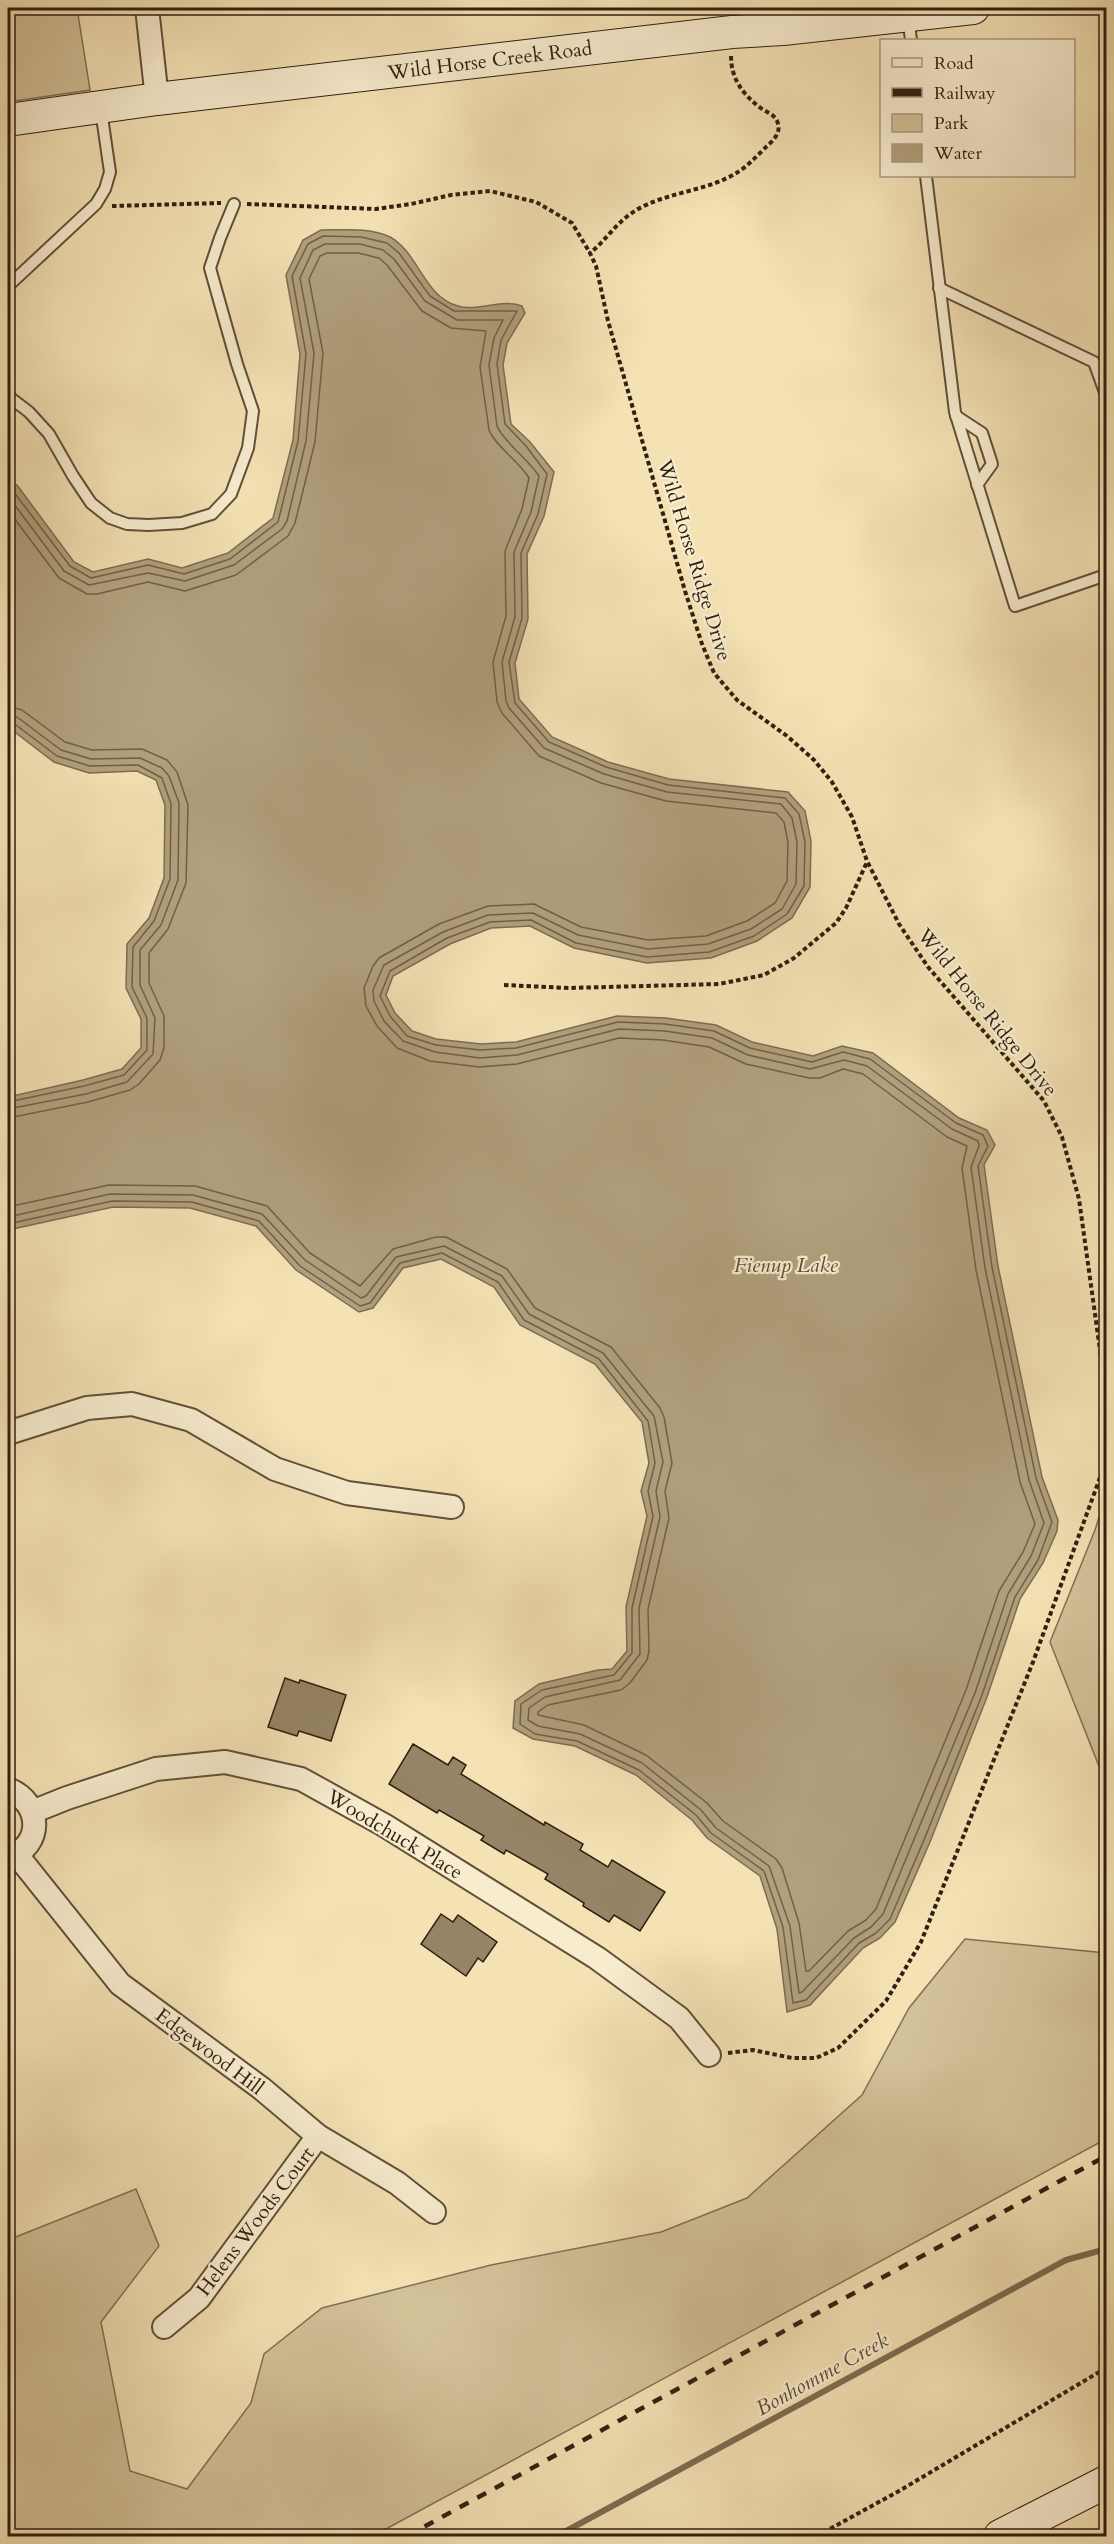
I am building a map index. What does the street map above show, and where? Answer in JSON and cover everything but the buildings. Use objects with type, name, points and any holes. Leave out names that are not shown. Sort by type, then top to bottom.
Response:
[{"type":"main road","name":"Wild Horse Creek Road","points":[[8,120],[156,99],[732,32],[781,18],[909,27],[973,8]]},
{"type":"main road","points":[[1000,2536],[1107,2481]]},
{"type":"street","points":[[147,8],[156,99]]},
{"type":"street","points":[[8,1433],[87,1408],[132,1404],[191,1420],[275,1469],[347,1493],[452,1507]]},
{"type":"street","name":"Woodchuck Place","points":[[32,1812],[156,1769],[225,1762],[301,1779],[384,1825],[597,1958],[679,2018],[709,2055]]},
{"type":"street","points":[[8,1789],[27,1801],[34,1824],[32,1836],[26,1847],[12,1857]]},
{"type":"street","name":"Edgewood Hill","points":[[12,1857],[120,1984],[261,2088],[318,2136],[397,2183],[434,2212]]},
{"type":"street","name":"Helens Woods Court","points":[[164,2327],[199,2298],[318,2136]]},
{"type":"lane","points":[[8,286],[96,204],[105,189],[110,172],[101,108]]},
{"type":"lane","points":[[926,177],[956,416],[1015,606],[1107,575]]},
{"type":"lane","points":[[8,396],[29,412],[49,434],[91,503],[110,518],[127,524],[149,525],[182,523],[212,514],[231,494],[248,448],[253,411],[210,268],[234,204]]},
{"type":"lane","points":[[939,288],[1095,362],[1107,395]]},
{"type":"lane","points":[[956,416],[982,432],[992,464],[977,485]]},
{"type":"path","points":[[590,253],[629,215],[648,204],[728,178],[746,167],[774,139],[778,123],[736,84],[731,68],[732,32]]},
{"type":"path","name":"Wild Horse Ridge Drive","points":[[96,204],[132,206],[234,204],[376,209],[451,195],[490,191],[536,202],[572,224],[596,266],[608,321],[685,591],[714,673],[737,700],[814,760],[832,782],[852,817],[867,861],[899,924],[928,967],[1044,1101],[1062,1137],[1079,1199],[1107,1393]]},
{"type":"path","points":[[504,985],[569,988],[719,984],[764,975],[794,958],[836,923],[860,880],[867,861]]},
{"type":"path","points":[[709,2055],[753,2050],[792,2058],[816,2058],[838,2048],[886,2001],[921,1942],[1033,1662],[1107,1461]]},
{"type":"path","points":[[817,2536],[899,2491],[1107,2368]]},
{"type":"green space","points":[[8,8],[77,8],[90,90],[8,102]]},
{"type":"green space","points":[[1106,1495],[1106,1784],[1050,1642],[1095,1530]]},
{"type":"green space","points":[[965,1939],[1106,1953],[1106,2139],[373,2536],[8,2536],[8,2240],[136,2189],[159,2246],[101,2322],[130,2471],[187,2489],[251,2403],[264,2354],[322,2308],[491,2265],[661,2232],[747,2198],[862,2095],[909,2008]]},
{"type":"water","name":"Fienup Lake","points":[[321,230],[356,230],[390,237],[408,253],[437,294],[447,301],[466,307],[515,304],[522,306],[525,313],[507,343],[503,365],[511,424],[530,442],[554,472],[544,516],[527,554],[528,619],[515,663],[519,699],[552,737],[608,762],[669,779],[788,792],[805,811],[811,841],[810,887],[792,918],[757,941],[711,958],[647,963],[574,948],[530,926],[491,928],[450,944],[393,976],[386,995],[395,1013],[412,1031],[436,1039],[481,1044],[516,1042],[617,1016],[666,1018],[716,1025],[752,1042],[813,1056],[842,1046],[873,1053],[959,1118],[987,1130],[995,1145],[984,1165],[998,1266],[1042,1477],[1058,1520],[1057,1531],[1043,1563],[1020,1599],[987,1697],[930,1842],[895,1922],[880,1938],[863,1948],[810,2005],[787,2012],[777,1929],[760,1876],[707,1838],[692,1820],[636,1775],[575,1746],[533,1739],[513,1728],[515,1701],[539,1684],[598,1670],[612,1669],[627,1651],[626,1607],[647,1516],[641,1491],[649,1463],[642,1422],[595,1364],[520,1325],[494,1287],[441,1259],[403,1268],[373,1308],[359,1312],[296,1270],[256,1226],[190,1208],[113,1207],[8,1230],[8,1097],[122,1069],[141,1048],[141,1019],[126,988],[127,944],[149,918],[164,878],[165,805],[156,780],[137,771],[89,773],[54,762],[8,727],[8,481],[17,485],[74,562],[93,572],[148,559],[182,568],[228,553],[273,518],[293,440],[300,354],[286,275],[303,240]]},
{"type":"waterway","name":"Bonhomme Creek","points":[[557,2536],[1066,2260],[1106,2249]]},
{"type":"railway","points":[[407,2536],[1106,2156]]}]
